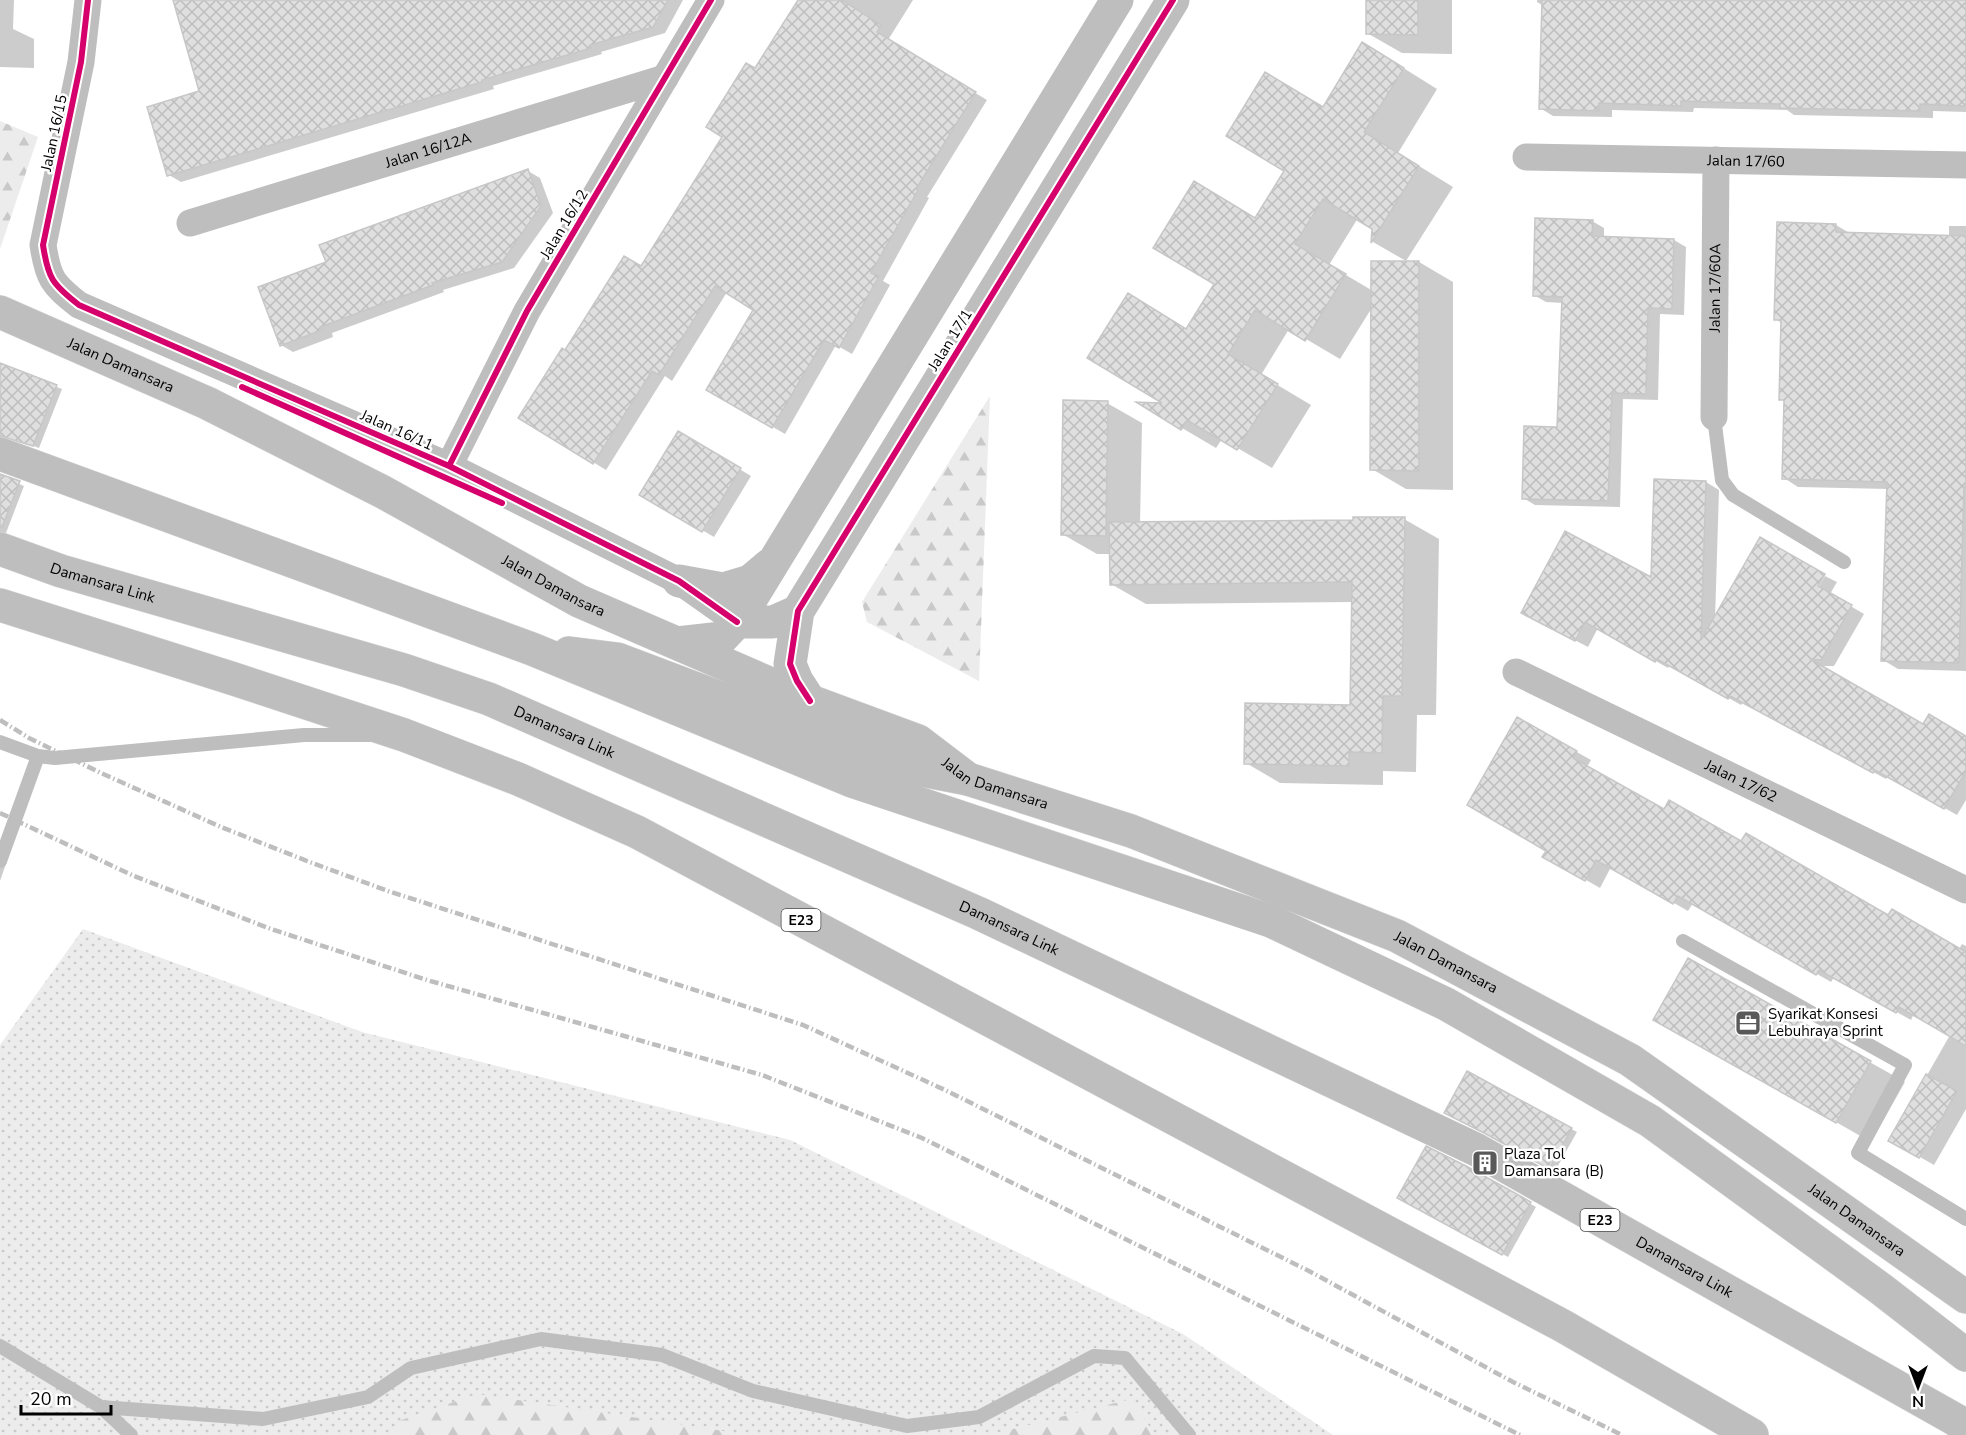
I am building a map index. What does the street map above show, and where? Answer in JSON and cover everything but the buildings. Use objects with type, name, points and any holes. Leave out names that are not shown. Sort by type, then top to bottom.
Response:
[{"type":"main road","points":[[677,643],[722,638],[737,622],[1117,0]]},
{"type":"main road","name":"Jalan 17/1","points":[[810,701],[797,681],[790,664],[798,611],[1173,0]]},
{"type":"main road","name":"Jalan Damansara","points":[[0,312],[207,403],[383,492],[579,601],[810,701],[918,741],[968,779],[1131,831],[1397,936],[1630,1060],[1966,1297]]},
{"type":"main road","points":[[0,454],[532,649],[852,781],[1271,921],[1446,1004],[1650,1121],[1881,1289],[1966,1355]]},
{"type":"main road","name":"Damansara Link","points":[[0,549],[61,571],[404,670],[489,699],[978,914],[1477,1150],[1946,1414],[1966,1428]]},
{"type":"main road","points":[[679,581],[723,589],[750,581],[775,560]]},
{"type":"main road","name":"E23","points":[[0,605],[404,735],[518,779],[637,832],[1552,1321],[1752,1435]]},
{"type":"main road","points":[[737,622],[773,622],[798,611]]},
{"type":"main road","points":[[532,649],[617,659],[902,766],[968,779]]},
{"type":"street","name":"Jalan 16/15","points":[[47,270],[43,245],[81,62],[88,0]]},
{"type":"street","name":"Jalan 16/12","points":[[449,466],[527,311],[711,0]]},
{"type":"street","name":"Jalan 16/12A","points":[[190,223],[665,78]]},
{"type":"street","name":"Jalan 17/60","points":[[1526,157],[1966,165]]},
{"type":"street","name":"Jalan 17/60A","points":[[1714,417],[1716,160]]},
{"type":"street","name":"Jalan 16/11","points":[[47,270],[60,290],[79,305],[449,466],[679,581],[737,622]]},
{"type":"street","name":"Jalan 17/62","points":[[1516,672],[1966,890]]},
{"type":"lane","points":[[1714,417],[1722,480],[1733,495],[1844,562]]},
{"type":"lane","points":[[0,742],[38,756],[55,758],[304,735],[404,735]]},
{"type":"lane","points":[[0,861],[38,756]]},
{"type":"lane","points":[[1683,941],[1905,1065],[1858,1153],[1966,1219]]},
{"type":"lane","points":[[101,1407],[263,1419],[368,1397],[411,1368],[541,1339],[662,1355],[753,1391],[908,1426],[979,1417],[1094,1356],[1125,1358],[1189,1435]]},
{"type":"lane","points":[[0,1346],[101,1407],[131,1435]]},
{"type":"green space","points":[[0,121],[38,137],[0,249]]},
{"type":"green space","points":[[990,396],[979,681],[867,622],[862,602]]},
{"type":"green space","points":[[83,929],[362,1032],[790,1140],[1183,1334],[1333,1435],[0,1435],[0,1045]]},
{"type":"green space","points":[[477,1394],[744,1435],[398,1435],[396,1422]]},
{"type":"green space","points":[[1131,1399],[1155,1435],[989,1435]]},
{"type":"railway","points":[[0,720],[29,738],[101,773],[221,827],[307,861],[388,891],[803,1025],[945,1090],[1309,1271],[1513,1382],[1622,1435]]},
{"type":"railway","points":[[0,813],[134,876],[271,929],[427,980],[762,1075],[922,1138],[1520,1435]]},
{"type":"cycle path","points":[[88,0],[81,62],[43,245],[49,273],[63,291],[79,305],[449,466],[679,581],[737,622]]},
{"type":"cycle path","points":[[449,466],[527,311],[711,0]]},
{"type":"cycle path","points":[[810,701],[797,681],[790,664],[798,611],[1173,0]]},
{"type":"cycle path","points":[[242,387],[502,503]]},
{"type":"place","name":"Syarikat Konsesi Lebuhraya Sprint","points":[[1748,1023]]},
{"type":"place","name":"Plaza Tol Damansara (B)","points":[[1485,1163]]}]
